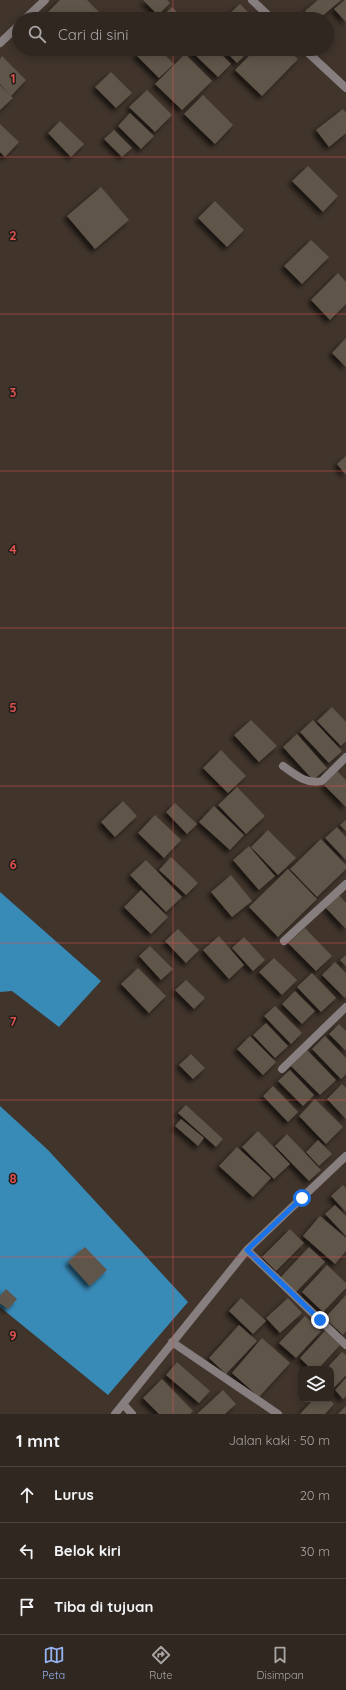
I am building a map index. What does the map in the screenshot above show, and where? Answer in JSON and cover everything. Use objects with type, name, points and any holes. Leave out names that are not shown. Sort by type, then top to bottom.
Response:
[{"type":"street","points":[[32,12],[44,0]]},
{"type":"street","points":[[252,0],[265,12]]},
{"type":"street","points":[[0,43],[12,32]]},
{"type":"street","points":[[312,56],[346,88]]},
{"type":"street","points":[[283,766],[302,779],[318,782],[322,781],[346,757]]},
{"type":"street","points":[[284,941],[346,884]]},
{"type":"street","points":[[282,1069],[346,1007]]},
{"type":"street","points":[[115,1414],[247,1250],[346,1156]]},
{"type":"street","points":[[247,1250],[346,1345]]},
{"type":"street","points":[[172,1342],[278,1414]]},
{"type":"street","points":[[123,1404],[132,1414]]},
{"type":"water","points":[[0,892],[101,981],[59,1027],[12,991],[0,992]]},
{"type":"water","points":[[0,1106],[48,1150],[188,1302],[108,1395],[0,1307]]},
{"type":"building","points":[[60,0],[87,0],[99,12],[48,12]]},
{"type":"building","points":[[143,0],[167,0],[170,3],[161,12],[155,12]]},
{"type":"building","points":[[318,0],[341,0],[327,12],[305,11]]},
{"type":"building","points":[[346,0],[346,22],[334,9]]},
{"type":"building","points":[[240,4],[248,12],[231,12]]},
{"type":"building","points":[[172,7],[177,12],[167,12]]},
{"type":"building","points":[[2,56],[26,80],[11,96],[0,84],[0,59]]},
{"type":"building","points":[[137,56],[166,56],[174,64],[159,78]]},
{"type":"building","points":[[183,56],[187,56],[212,81],[182,110],[155,84]]},
{"type":"building","points":[[196,56],[223,56],[231,64],[218,77]]},
{"type":"building","points":[[230,56],[244,56],[237,63]]},
{"type":"building","points":[[249,56],[295,56],[298,59],[262,96],[235,70]]},
{"type":"building","points":[[111,72],[132,93],[116,108],[95,87]]},
{"type":"building","points":[[0,85],[13,98],[0,110]]},
{"type":"building","points":[[147,90],[172,115],[155,132],[129,107]]},
{"type":"building","points":[[203,95],[233,125],[215,144],[184,114]]},
{"type":"building","points":[[343,109],[346,113],[346,133],[329,147],[316,130]]},
{"type":"building","points":[[130,113],[154,136],[141,149],[118,126]]},
{"type":"building","points":[[60,121],[84,144],[71,157],[48,133]]},
{"type":"building","points":[[0,124],[19,142],[5,157],[0,152]]},
{"type":"building","points":[[114,130],[132,148],[122,157],[104,139]]},
{"type":"building","points":[[308,166],[338,196],[323,212],[292,181]]},
{"type":"building","points":[[101,187],[129,220],[95,249],[67,216]]},
{"type":"building","points":[[215,201],[244,230],[227,247],[198,218]]},
{"type":"building","points":[[311,240],[329,257],[302,284],[284,266]]},
{"type":"building","points":[[338,273],[346,282],[346,304],[330,320],[311,300]]},
{"type":"building","points":[[346,338],[346,367],[332,353]]},
{"type":"building","points":[[346,456],[346,475],[337,464]]},
{"type":"building","points":[[332,707],[346,722],[346,741],[341,746],[317,721]]},
{"type":"building","points":[[251,720],[277,746],[259,762],[234,735]]},
{"type":"building","points":[[313,720],[342,751],[329,763],[300,732]]},
{"type":"building","points":[[297,734],[327,768],[313,780],[283,747]]},
{"type":"building","points":[[221,750],[246,776],[228,793],[203,768]]},
{"type":"building","points":[[337,771],[346,780],[346,807],[324,785]]},
{"type":"building","points":[[237,787],[265,816],[246,834],[218,805]]},
{"type":"building","points":[[123,801],[137,816],[115,837],[101,822]]},
{"type":"building","points":[[175,803],[197,824],[187,834],[166,812]]},
{"type":"building","points":[[214,806],[244,835],[230,850],[199,822]]},
{"type":"building","points":[[155,815],[181,840],[164,858],[138,833]]},
{"type":"building","points":[[346,820],[346,831],[340,825]]},
{"type":"building","points":[[337,827],[346,837],[346,860],[325,838]]},
{"type":"building","points":[[268,830],[296,858],[278,875],[251,847]]},
{"type":"building","points":[[321,839],[346,865],[346,869],[317,897],[290,869]]},
{"type":"building","points":[[249,846],[275,876],[259,890],[233,860]]},
{"type":"building","points":[[171,857],[198,883],[186,895],[159,870]]},
{"type":"building","points":[[146,860],[182,897],[166,912],[130,875]]},
{"type":"building","points":[[288,869],[317,899],[278,937],[249,907]]},
{"type":"building","points":[[231,875],[252,901],[232,917],[211,892]]},
{"type":"building","points":[[141,890],[168,917],[151,934],[124,907]]},
{"type":"building","points":[[339,895],[346,903],[346,929],[326,908]]},
{"type":"building","points":[[305,928],[332,956],[316,971],[288,943]]},
{"type":"building","points":[[178,929],[199,950],[186,963],[165,941]]},
{"type":"building","points":[[219,936],[244,965],[229,979],[203,950]]},
{"type":"building","points":[[244,937],[265,960],[253,971],[232,948]]},
{"type":"building","points":[[150,946],[173,969],[161,980],[139,956]]},
{"type":"building","points":[[346,955],[346,966],[340,960]]},
{"type":"building","points":[[274,958],[297,980],[282,995],[259,972]]},
{"type":"building","points":[[335,962],[346,973],[345,998],[322,975]]},
{"type":"building","points":[[138,968],[166,996],[149,1013],[121,984]]},
{"type":"building","points":[[312,973],[336,998],[321,1012],[297,987]]},
{"type":"building","points":[[186,980],[205,998],[194,1009],[175,990]]},
{"type":"building","points":[[295,991],[315,1011],[302,1024],[282,1004]]},
{"type":"building","points":[[275,1006],[302,1033],[291,1044],[264,1016]]},
{"type":"building","points":[[266,1023],[288,1046],[275,1058],[253,1035]]},
{"type":"building","points":[[339,1024],[346,1031],[346,1051],[329,1034]]},
{"type":"building","points":[[250,1036],[276,1062],[263,1075],[237,1049]]},
{"type":"building","points":[[325,1036],[346,1058],[346,1074],[341,1079],[312,1049]]},
{"type":"building","points":[[307,1050],[336,1080],[320,1095],[291,1066]]},
{"type":"building","points":[[191,1054],[205,1068],[193,1079],[179,1065]]},
{"type":"building","points":[[290,1070],[314,1095],[303,1106],[278,1081]]},
{"type":"building","points":[[342,1084],[346,1088],[346,1119],[327,1099]]},
{"type":"building","points":[[273,1086],[298,1112],[288,1122],[263,1096]]},
{"type":"building","points":[[315,1099],[343,1127],[326,1144],[299,1116]]},
{"type":"building","points":[[186,1105],[223,1139],[216,1147],[178,1113]]},
{"type":"building","points":[[181,1119],[204,1138],[198,1146],[175,1126]]},
{"type":"building","points":[[258,1131],[290,1164],[274,1179],[242,1147]]},
{"type":"building","points":[[287,1134],[321,1170],[309,1181],[275,1146]]},
{"type":"building","points":[[318,1140],[332,1154],[319,1166],[306,1152]]},
{"type":"building","points":[[237,1147],[271,1178],[253,1197],[219,1166]]},
{"type":"building","points":[[343,1185],[346,1188],[346,1212],[331,1196]]},
{"type":"building","points":[[335,1205],[346,1216],[346,1236],[325,1214]]},
{"type":"building","points":[[320,1216],[346,1238],[346,1251],[335,1264],[303,1236]]},
{"type":"building","points":[[290,1229],[304,1243],[276,1271],[262,1257]]},
{"type":"building","points":[[85,1247],[107,1270],[90,1286],[68,1262]]},
{"type":"building","points":[[309,1247],[325,1262],[296,1292],[280,1278]]},
{"type":"building","points":[[327,1265],[346,1283],[346,1288],[323,1312],[302,1292]]},
{"type":"building","points":[[6,1289],[17,1299],[8,1309],[0,1303],[0,1296]]},
{"type":"building","points":[[346,1295],[346,1331],[343,1335],[325,1318]]},
{"type":"building","points":[[241,1298],[266,1321],[253,1334],[229,1311]]},
{"type":"building","points":[[288,1298],[302,1313],[280,1333],[266,1318]]},
{"type":"building","points":[[305,1316],[321,1331],[296,1358],[279,1343]]},
{"type":"building","points":[[239,1325],[257,1341],[226,1374],[209,1358]]},
{"type":"building","points":[[325,1331],[340,1345],[321,1366],[308,1366],[300,1358]]},
{"type":"building","points":[[262,1338],[290,1363],[259,1397],[232,1373]]},
{"type":"building","points":[[342,1352],[346,1355],[346,1375],[334,1388],[334,1366],[329,1366]]},
{"type":"building","points":[[177,1362],[210,1391],[199,1403],[166,1375]]},
{"type":"building","points":[[346,1378],[346,1396],[343,1399],[335,1390]]},
{"type":"building","points":[[162,1379],[193,1411],[190,1414],[159,1414],[143,1398]]},
{"type":"building","points":[[223,1390],[236,1404],[225,1414],[197,1414]]},
{"type":"building","points":[[311,1402],[332,1402],[334,1404],[325,1414],[300,1414]]},
{"type":"building","points":[[346,1406],[346,1414],[338,1414]]},
{"type":"route","points":[[302,1198],[247,1250],[320,1320]]}]
